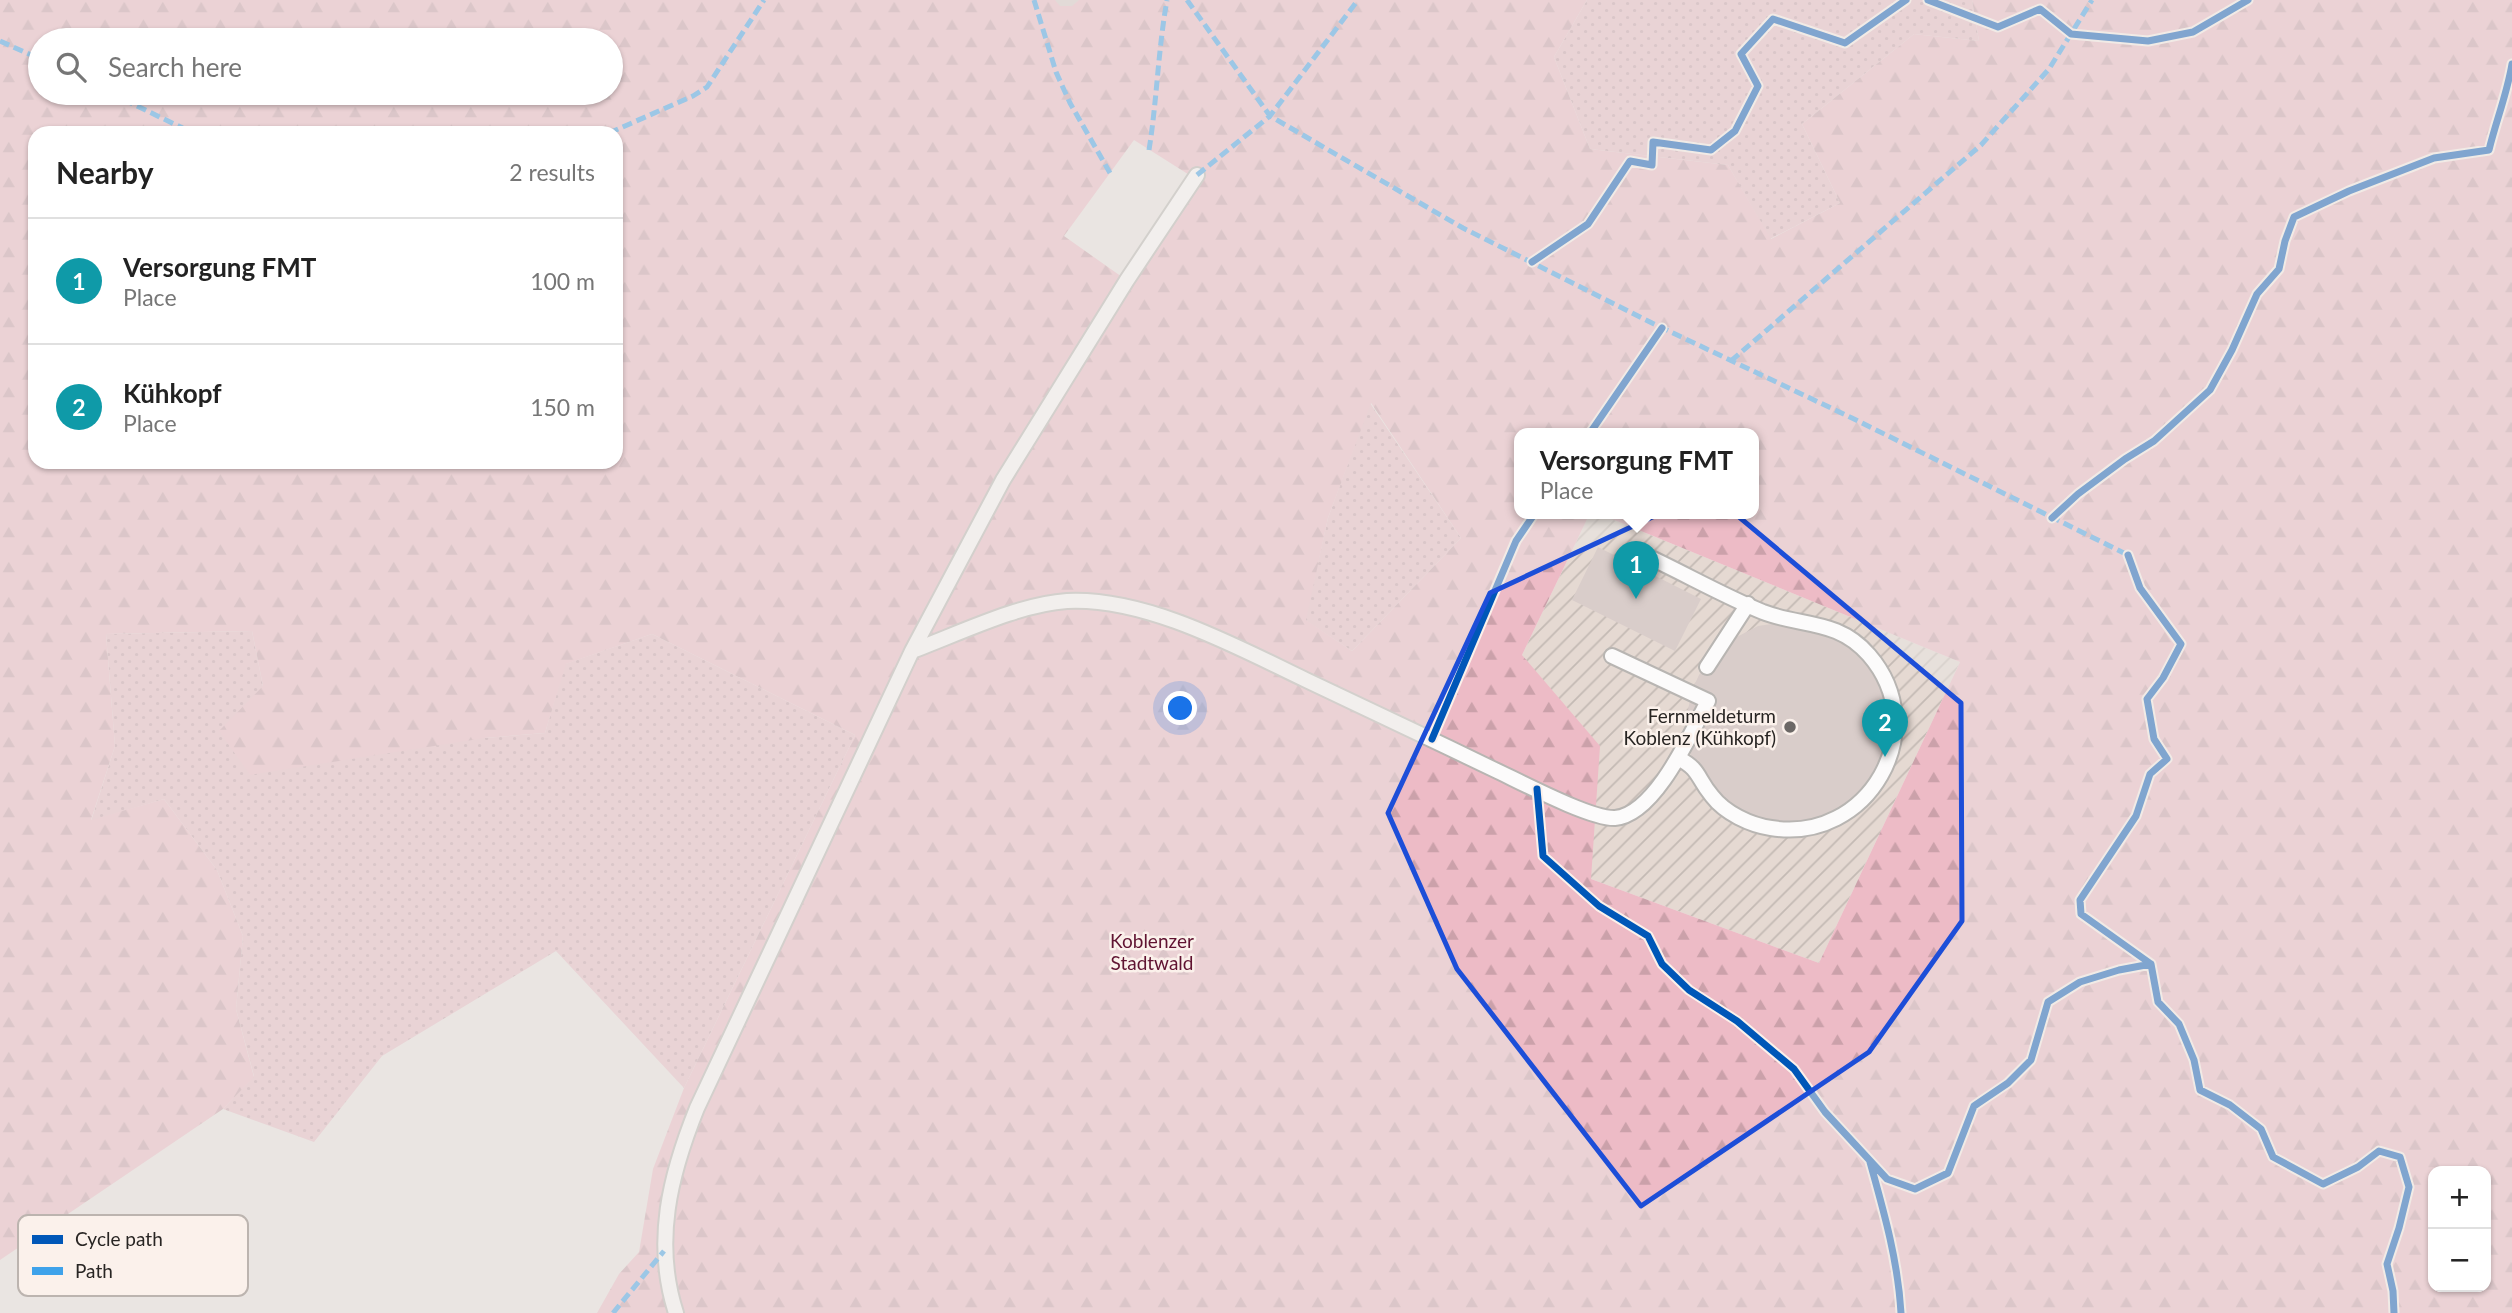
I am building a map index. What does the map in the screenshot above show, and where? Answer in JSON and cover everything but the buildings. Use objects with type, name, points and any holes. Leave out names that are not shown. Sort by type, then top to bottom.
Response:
[{"type":"lane","points":[[676,1313],[665,1265],[665,1223],[680,1150],[708,1082],[912,651],[1003,480],[1127,280],[1197,175]]},
{"type":"lane","points":[[1649,556],[1766,613],[1820,625],[1841,633],[1869,655],[1889,690],[1894,709],[1894,735],[1879,781],[1853,809],[1816,827],[1783,830],[1745,820],[1713,798],[1694,767],[1678,758]]},
{"type":"lane","points":[[912,651],[1026,608],[1065,601],[1095,601],[1136,610],[1200,630],[1537,789],[1601,817],[1616,818],[1641,807],[1670,773],[1707,701],[1612,656]]},
{"type":"lane","points":[[1706,667],[1748,604]]},
{"type":"highlighted area","points":[[1708,491],[1961,703],[1962,921],[1869,1052],[1641,1206],[1457,969],[1388,813],[1490,593]]},
{"type":"shaded area","points":[[1587,0],[1972,0],[1979,41],[1914,34],[1802,124],[1840,203],[1770,239],[1728,165],[1590,149],[1554,57]]},
{"type":"shaded area","points":[[1370,403],[1461,538],[1352,651],[1305,620],[1328,518]]},
{"type":"shaded area","points":[[1587,519],[1612,519],[1960,662],[1819,963],[1591,879],[1522,655]]},
{"type":"shaded area","points":[[252,631],[263,686],[485,738],[545,733],[565,664],[652,634],[855,735],[684,1088],[556,951],[382,1056],[314,1142],[223,1109],[254,1076],[236,1009],[243,936],[217,870],[164,799],[91,821],[115,746],[106,634]]},
{"type":"green space","name":"Koblenzer Stadtwald","points":[[0,0],[1587,0],[1554,57],[1590,149],[1728,165],[1771,239],[1840,203],[1802,124],[1914,34],[1979,41],[1972,0],[2512,0],[2512,1313],[597,1313],[619,1274],[639,1252],[653,1169],[684,1088],[855,735],[652,634],[566,664],[545,733],[485,738],[250,775],[219,731],[263,686],[252,631],[106,634],[115,746],[91,820],[164,799],[217,870],[243,936],[236,1009],[254,1077],[223,1109],[66,1215],[18,1215],[18,1248],[0,1260]],"holes":[[[1134,140],[1202,183],[1132,284],[1064,236]],[[1371,403],[1461,538],[1352,651],[1306,620],[1328,518]],[[1514,428],[1759,428],[1759,519],[1612,519],[1960,662],[1819,963],[1591,879],[1600,746],[1522,655],[1587,519],[1514,519]]]},
{"type":"marked path","points":[[623,127],[693,96],[707,87],[764,0]]},
{"type":"marked path","points":[[1034,0],[1056,72],[1070,103],[1110,173]]},
{"type":"marked path","points":[[1149,150],[1167,0]]},
{"type":"marked path","points":[[1187,0],[1270,116],[1463,228],[2128,555],[2130,561]]},
{"type":"marked path","points":[[1197,175],[1270,116],[1358,0]]},
{"type":"marked path","points":[[1731,361],[1981,145],[2049,69],[2092,0]]},
{"type":"marked path","points":[[0,41],[28,54]]},
{"type":"marked path","points":[[135,105],[178,126]]},
{"type":"marked path","points":[[613,1313],[664,1251]]},
{"type":"cycle path","points":[[1532,262],[1588,224],[1630,161],[1652,165],[1653,142],[1711,150],[1735,131],[1758,86],[1741,54],[1773,19],[1845,43],[1906,0]]},
{"type":"cycle path","points":[[1928,0],[1998,27],[2040,9],[2071,34],[2148,41],[2193,32],[2248,0]]},
{"type":"cycle path","points":[[2052,518],[2078,494],[2154,441],[2210,390],[2232,350],[2257,294],[2279,269],[2294,217],[2349,191],[2434,158],[2489,150],[2512,64]]},
{"type":"cycle path","points":[[1593,428],[1662,328]]},
{"type":"cycle path","points":[[1432,739],[1516,541],[1531,519]]},
{"type":"cycle path","points":[[2128,555],[2140,588],[2181,644],[2163,678],[2147,699],[2154,739],[2167,759],[2150,774],[2136,816],[2080,900],[2081,914],[2151,964],[2158,1002],[2179,1024],[2194,1060],[2200,1090],[2230,1105],[2261,1129],[2273,1157],[2323,1184],[2358,1167],[2379,1151],[2400,1157],[2409,1187],[2387,1264],[2393,1291],[2394,1313]]},
{"type":"cycle path","points":[[1537,789],[1543,856],[1599,906],[1648,936],[1662,964],[1689,990],[1737,1021],[1794,1069],[1825,1112],[1887,1179],[1915,1189],[1948,1173],[1974,1106],[2008,1083],[2031,1060],[2048,1002],[2080,982],[2151,964]]},
{"type":"cycle path","points":[[1870,1162],[1894,1256],[1901,1313]]},
{"type":"place","name":"Versorgung FMT","points":[[1636,599]]},
{"type":"place","name":"Fernmeldeturm Koblenz (Kühkopf)","points":[[1790,727]]},
{"type":"place","name":"Kühkopf","points":[[1885,757]]}]
